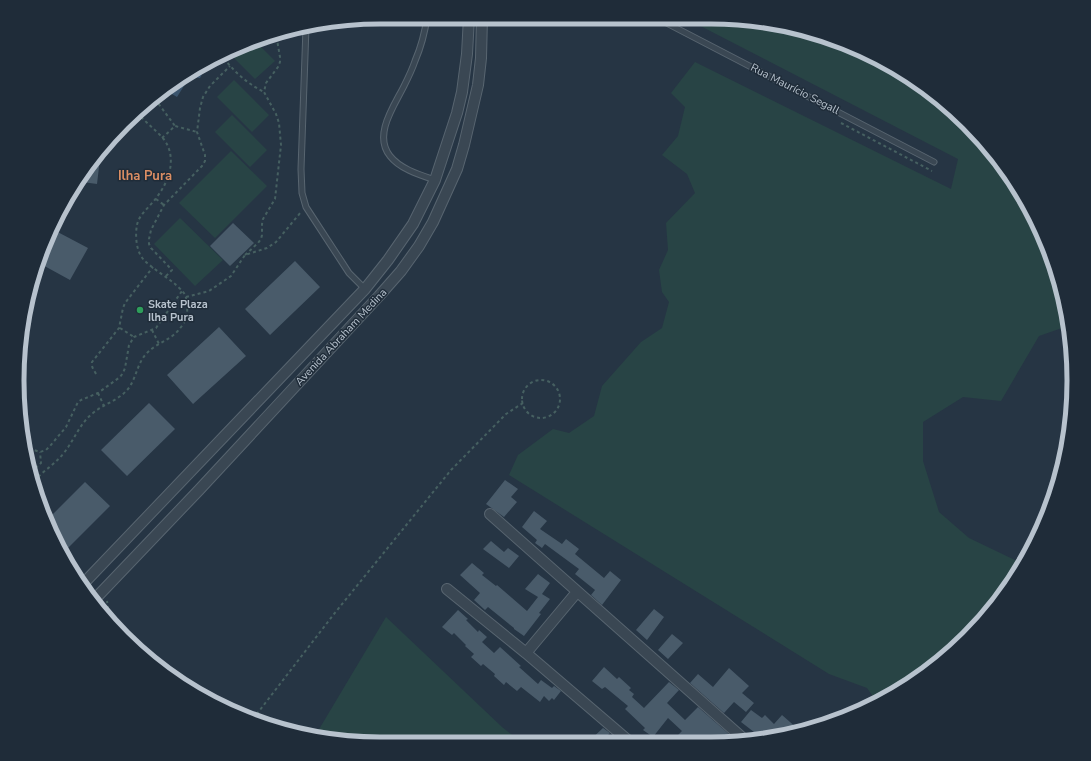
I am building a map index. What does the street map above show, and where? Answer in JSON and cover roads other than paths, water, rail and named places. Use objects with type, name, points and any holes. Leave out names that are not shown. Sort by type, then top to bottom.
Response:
[{"type":"street","name":"Avenida Abraham Medina","points":[[86,581],[365,289],[388,260],[413,224],[436,180],[457,113],[462,92],[469,24]]},
{"type":"street","name":"Avenida Abraham Medina","points":[[97,597],[321,359],[401,271],[418,246],[433,222],[445,197],[457,169],[464,145],[478,86],[481,58],[482,24]]},
{"type":"street","points":[[310,347],[310,356],[316,360],[321,359]]},
{"type":"street","points":[[294,363],[302,364],[304,366],[306,375]]},
{"type":"street","points":[[490,514],[740,735]]},
{"type":"street","points":[[447,589],[526,653],[624,737]]},
{"type":"street","points":[[526,653],[577,592]]},
{"type":"lane","points":[[426,24],[415,61],[404,86],[391,109],[383,135],[385,147],[389,156],[396,162],[404,167],[436,180]]},
{"type":"lane","name":"Rua Maurício Segall","points":[[669,24],[934,162]]},
{"type":"lane","points":[[306,32],[301,169],[302,193],[306,207],[349,273],[365,289]]},
{"type":"water","points":[[204,71],[200,78],[193,77]]},
{"type":"water","points":[[187,81],[177,97],[170,93]]},
{"type":"place","name":"Skate Plaza Ilha Pura","points":[[140,310]]},
{"type":"district","name":"Ilha Pura","points":[[145,176]]}]
